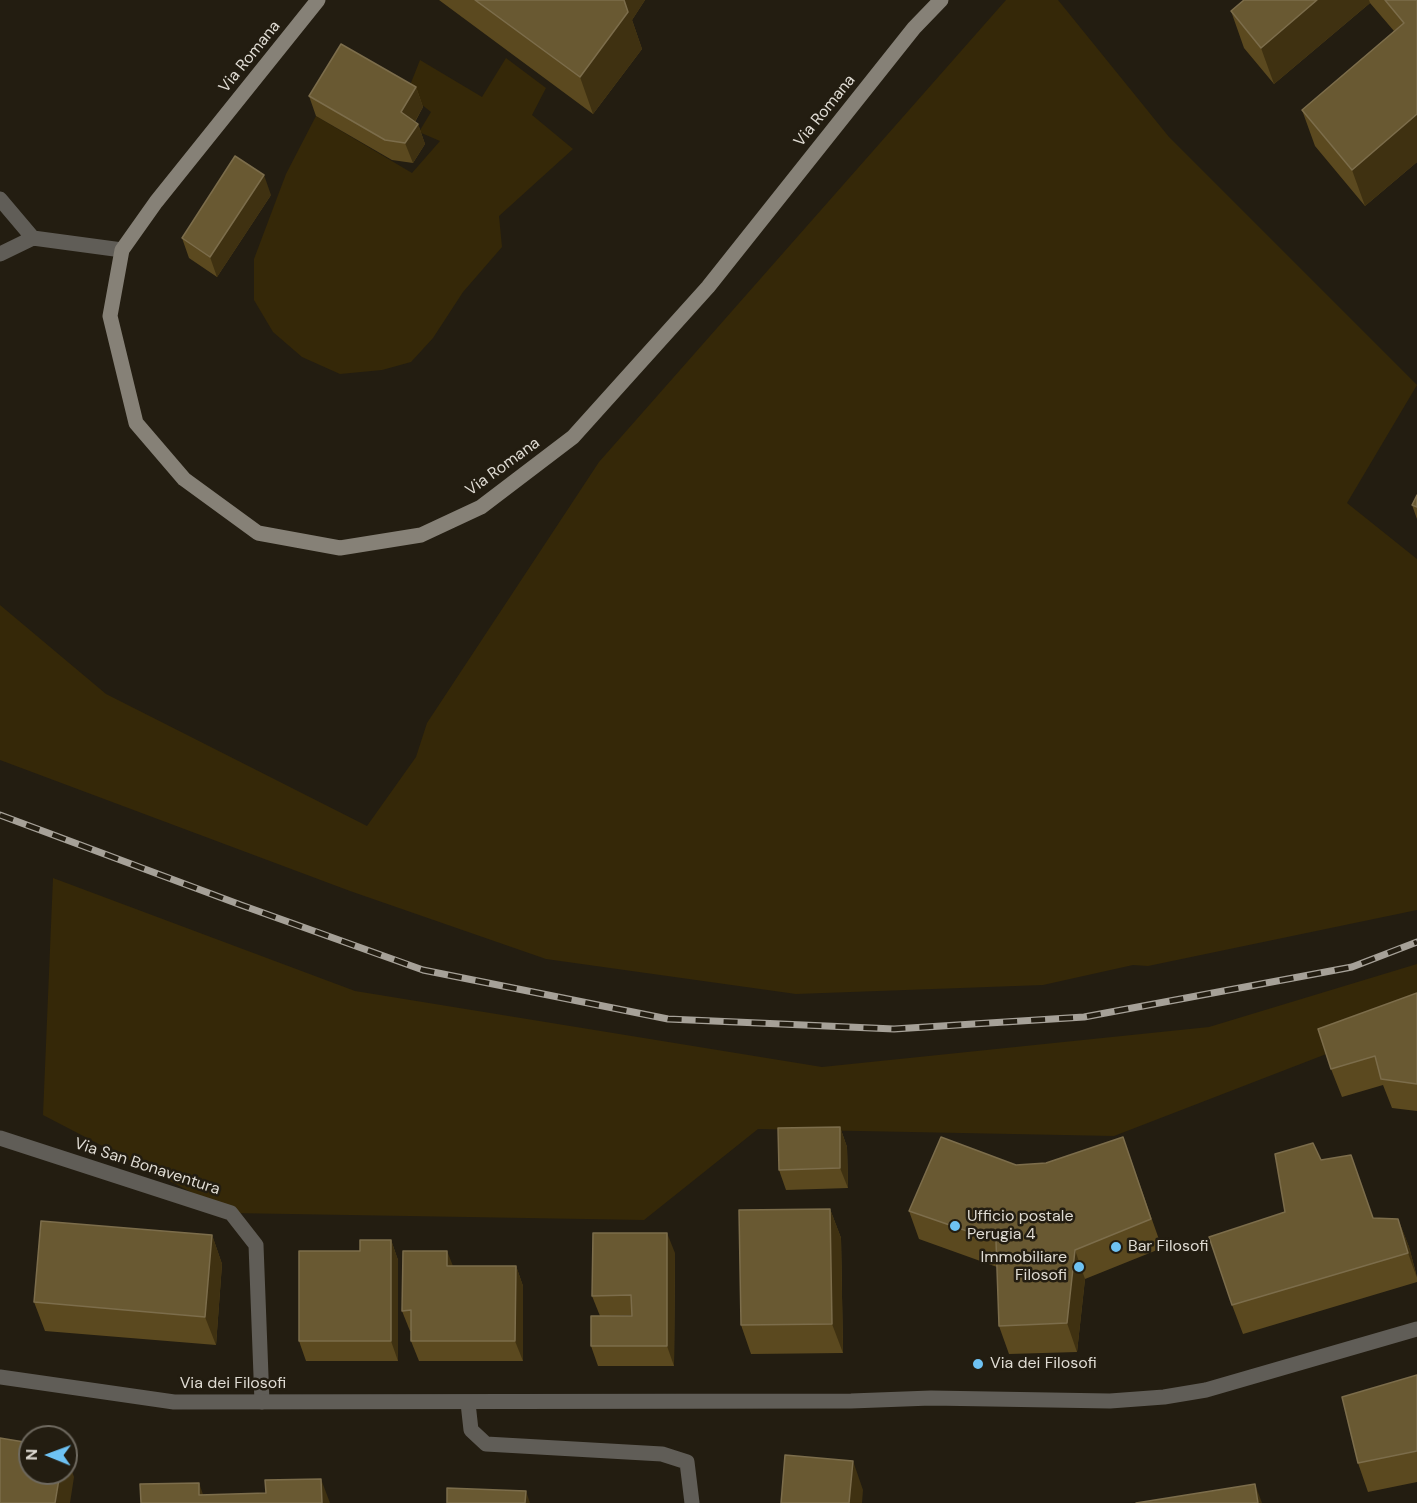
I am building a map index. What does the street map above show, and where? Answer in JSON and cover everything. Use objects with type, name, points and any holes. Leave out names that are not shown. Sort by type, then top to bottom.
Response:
[{"type":"main road","name":"Via Romana","points":[[318,0],[156,202],[122,250],[110,316],[136,423],[184,479],[258,532],[340,548],[421,535],[481,507],[573,437],[708,287],[914,28],[941,0]]},
{"type":"street","points":[[0,200],[33,238]]},
{"type":"street","points":[[0,254],[33,238],[122,250]]},
{"type":"street","name":"Via San Bonaventura","points":[[0,1138],[231,1213],[256,1245],[262,1402]]},
{"type":"street","name":"Via dei Filosofi","points":[[0,1377],[174,1402],[851,1401],[931,1398],[1110,1401],[1164,1397],[1206,1390],[1417,1329]]},
{"type":"street","points":[[468,1403],[471,1430],[486,1444],[662,1454],[687,1462],[692,1503]]},
{"type":"shaded area","points":[[1006,0],[1058,0],[1169,137],[1417,385],[1347,503],[1417,559],[1417,910],[1148,966],[1133,965],[1043,985],[796,994],[546,959],[350,891],[0,760],[0,605],[106,694],[367,826],[416,757],[427,723],[599,462]]},
{"type":"shaded area","points":[[506,58],[546,88],[532,115],[573,149],[499,216],[502,247],[463,292],[433,338],[411,362],[382,370],[340,374],[302,357],[273,332],[254,300],[254,259],[286,174],[316,116],[412,173],[440,141],[419,132],[431,112],[407,93],[420,60],[482,97]]},
{"type":"shaded area","points":[[53,878],[355,991],[822,1067],[1209,1027],[1417,964],[1417,1019],[1114,1136],[758,1129],[644,1220],[231,1213],[43,1115]]},
{"type":"building","points":[[475,0],[624,0],[628,12],[580,77]]},
{"type":"building","points":[[1244,0],[1317,0],[1261,48],[1231,11]]},
{"type":"building","points":[[1385,0],[1417,0],[1417,114],[1352,170],[1302,110],[1404,23]]},
{"type":"building","points":[[341,44],[416,87],[401,112],[418,124],[405,143],[385,140],[309,96]]},
{"type":"building","points":[[235,156],[264,175],[210,257],[182,238]]},
{"type":"building","points":[[1417,495],[1417,507],[1412,505]]},
{"type":"building","points":[[1417,993],[1417,1084],[1381,1079],[1375,1056],[1331,1069],[1318,1029]]},
{"type":"building","points":[[840,1127],[840,1168],[779,1170],[778,1128]]},
{"type":"building","points":[[941,1137],[1016,1165],[1046,1163],[1123,1137],[1151,1219],[1075,1250],[1067,1323],[999,1326],[996,1241],[909,1211]]},
{"type":"building","points":[[1313,1143],[1321,1160],[1351,1155],[1373,1218],[1398,1219],[1408,1253],[1232,1305],[1209,1237],[1285,1212],[1275,1154]]},
{"type":"building","points":[[830,1209],[832,1324],[741,1325],[739,1210]]},
{"type":"building","points":[[41,1221],[212,1235],[205,1317],[34,1302]]},
{"type":"building","points":[[593,1233],[667,1233],[667,1346],[591,1346],[591,1316],[632,1316],[631,1295],[592,1296]]},
{"type":"building","points":[[360,1240],[391,1240],[391,1341],[299,1341],[299,1251],[360,1251]]},
{"type":"building","points":[[403,1251],[447,1251],[447,1266],[516,1266],[515,1341],[411,1341],[411,1310],[402,1311]]},
{"type":"building","points":[[1417,1375],[1417,1451],[1358,1463],[1342,1397]]},
{"type":"building","points":[[0,1438],[18,1441],[18,1485],[58,1485],[55,1503],[0,1503]]},
{"type":"building","points":[[785,1455],[853,1461],[849,1503],[781,1503]]},
{"type":"building","points":[[321,1479],[322,1503],[141,1503],[140,1484],[199,1483],[199,1495],[266,1493],[265,1480]]},
{"type":"building","points":[[1255,1484],[1258,1503],[1136,1503]]},
{"type":"building","points":[[447,1488],[526,1491],[525,1503],[447,1503]]},
{"type":"railway","points":[[0,815],[423,970],[668,1019],[894,1029],[1084,1017],[1352,967],[1417,942]]},
{"type":"place","name":"Ufficio postale Perugia 4","points":[[955,1226]]},
{"type":"place","name":"Bar Filosofi","points":[[1116,1247]]},
{"type":"place","name":"Immobiliare Filosofi","points":[[1079,1267]]},
{"type":"place","name":"Via dei Filosofi","points":[[978,1364]]}]
